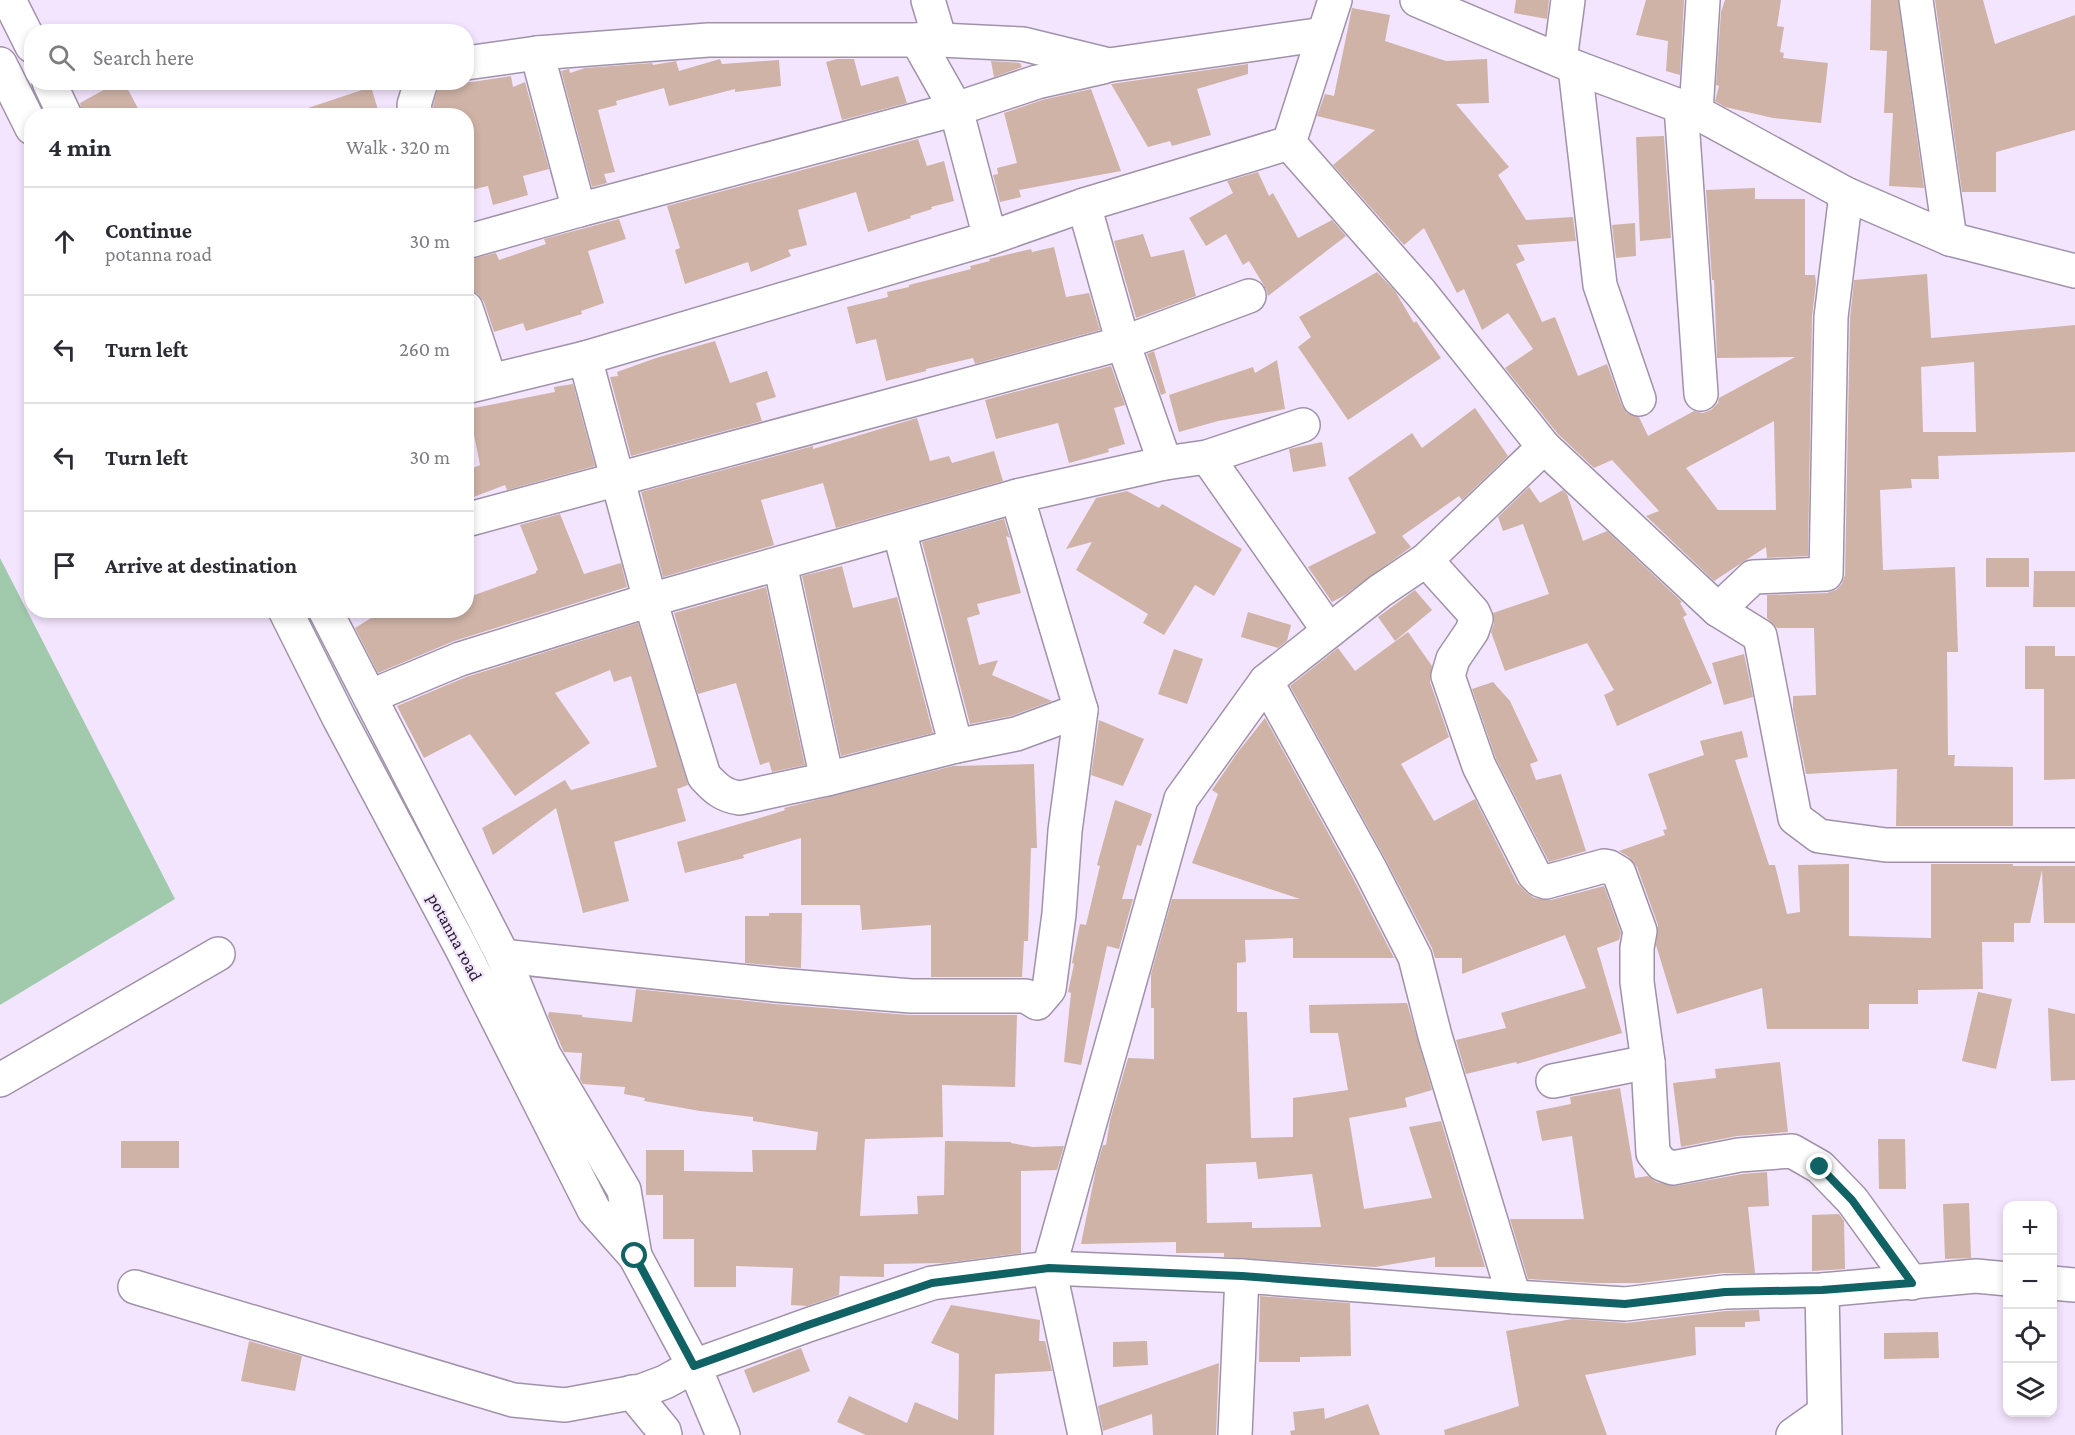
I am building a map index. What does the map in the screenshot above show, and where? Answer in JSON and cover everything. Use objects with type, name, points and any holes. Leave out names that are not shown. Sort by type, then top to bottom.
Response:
[{"type":"street","points":[[9,0],[24,30]]},
{"type":"street","points":[[928,0],[932,38],[956,109],[990,238]]},
{"type":"street","points":[[1290,143],[1335,0]]},
{"type":"street","points":[[1569,0],[1567,63],[1600,285],[1640,399]]},
{"type":"street","points":[[1701,394],[1689,109],[1704,0]]},
{"type":"street","points":[[1916,0],[1950,239]]},
{"type":"street","points":[[1422,1],[1567,63],[1689,109],[1846,194],[1950,239],[2075,271]]},
{"type":"street","points":[[474,240],[956,109],[1037,82],[1109,65],[1324,34]]},
{"type":"street","points":[[474,62],[537,53],[708,40],[932,38],[1023,44],[1109,65]]},
{"type":"street","points":[[537,53],[579,210]]},
{"type":"street","points":[[0,64],[24,113]]},
{"type":"street","points":[[53,90],[61,108]]},
{"type":"street","points":[[415,108],[419,90]]},
{"type":"street","points":[[474,358],[478,383],[585,358],[990,238],[1084,205],[1290,143]]},
{"type":"street","points":[[1290,143],[1421,294],[1544,447],[1718,610],[1760,636],[1795,818],[1819,836],[1886,845],[2075,845]]},
{"type":"street","points":[[1718,610],[1753,577],[1826,574],[1831,317],[1846,194]]},
{"type":"street","points":[[1084,205],[1123,343],[1165,463]]},
{"type":"street","points":[[474,518],[1123,343],[1249,296]]},
{"type":"street","points":[[585,358],[650,600],[704,776],[719,792],[740,798],[827,779],[956,746],[1016,734],[1081,710]]},
{"type":"street","points":[[371,696],[460,659],[650,600],[1017,496],[1165,463],[1207,457],[1303,426]]},
{"type":"street","points":[[1084,1435],[1049,1268],[1181,799],[1266,681],[1380,591],[1426,560],[1544,447]]},
{"type":"street","points":[[1207,457],[1329,631]]},
{"type":"street","points":[[502,956],[777,985],[912,996],[1026,996],[1037,1003],[1049,989],[1059,914],[1065,831],[1081,710],[1017,496]]},
{"type":"street","points":[[899,530],[956,746]]},
{"type":"street","points":[[1426,560],[1473,612],[1476,619],[1472,631],[1453,659],[1448,676],[1479,766],[1534,874],[1546,882],[1604,866],[1618,873],[1640,931],[1637,982],[1648,1062],[1653,1153],[1662,1164],[1673,1168],[1739,1155],[1792,1151],[1820,1167],[1852,1200],[1912,1283]]},
{"type":"street","points":[[780,564],[827,779]]},
{"type":"street","name":"potanna road","points":[[289,618],[339,718],[462,949],[594,1210],[635,1256],[694,1366],[723,1435]]},
{"type":"street","name":"potanna road","points":[[329,618],[502,956],[544,1055],[624,1190],[635,1256]]},
{"type":"street","points":[[1266,681],[1370,869],[1415,957],[1435,1036],[1514,1297]]},
{"type":"street","points":[[0,1080],[218,954]]},
{"type":"street","points":[[1553,1081],[1648,1062]]},
{"type":"street","points":[[135,1287],[513,1400],[565,1405],[646,1388],[694,1366],[932,1283],[1049,1268],[1242,1276],[1625,1304],[1725,1292],[1822,1290],[1976,1276],[2003,1279]]},
{"type":"street","points":[[1235,1435],[1242,1276]]},
{"type":"street","points":[[2057,1283],[2075,1285]]},
{"type":"street","points":[[1793,1435],[1824,1424],[1822,1290]]},
{"type":"street","points":[[646,1388],[665,1435]]},
{"type":"green space","points":[[0,558],[24,605],[24,618],[31,618],[175,899],[0,1005]]},
{"type":"building","points":[[1516,0],[1549,0],[1547,19],[1514,13]]},
{"type":"building","points":[[1646,0],[1684,0],[1680,75],[1666,71],[1668,41],[1636,35]]},
{"type":"building","points":[[1725,0],[1781,0],[1777,26],[1784,27],[1780,52],[1784,53],[1783,58],[1828,63],[1821,123],[1773,118],[1725,107],[1715,101],[1719,86],[1716,85],[1721,12]]},
{"type":"building","points":[[1871,0],[1898,0],[1924,188],[1889,186],[1893,113],[1884,113],[1887,51],[1870,50]]},
{"type":"building","points":[[1935,0],[1983,0],[1995,44],[2075,15],[2075,130],[1996,152],[1996,192],[1962,192]]},
{"type":"building","points":[[1352,8],[1390,15],[1385,41],[1446,61],[1487,59],[1489,103],[1456,104],[1509,167],[1498,175],[1526,220],[1573,217],[1576,241],[1517,245],[1525,260],[1516,264],[1542,322],[1555,317],[1578,376],[1607,364],[1622,406],[1627,413],[1639,417],[1648,436],[1694,411],[1703,413],[1711,410],[1718,403],[1719,398],[1795,357],[1717,358],[1714,280],[1712,280],[1706,190],[1755,188],[1755,199],[1805,199],[1805,275],[1815,275],[1816,283],[1812,317],[1808,556],[1767,558],[1766,547],[1714,581],[1646,516],[1659,511],[1612,460],[1594,468],[1558,434],[1505,368],[1533,349],[1508,313],[1482,330],[1464,289],[1457,293],[1424,228],[1404,245],[1333,165],[1375,130],[1317,116],[1325,94],[1334,96]],"holes":[[[1774,421],[1776,510],[1718,510],[1686,468]]]},
{"type":"building","points":[[720,59],[722,64],[779,60],[781,86],[735,92],[735,89],[669,106],[664,88],[616,101],[617,105],[598,110],[615,172],[604,174],[607,183],[592,187],[561,71],[569,69],[570,73],[585,68],[652,63],[653,65],[676,61],[679,71]]},
{"type":"building","points":[[837,59],[854,59],[861,86],[898,76],[907,103],[842,120],[826,62]]},
{"type":"building","points":[[991,61],[1020,63],[1022,67],[994,77]]},
{"type":"building","points":[[1248,64],[1248,74],[1197,89],[1211,135],[1172,146],[1170,141],[1148,147],[1111,84]]},
{"type":"building","points":[[511,76],[513,87],[525,82],[549,169],[523,176],[528,195],[493,205],[488,186],[474,189],[474,108],[433,108],[438,90],[474,90],[474,82]]},
{"type":"building","points":[[1091,89],[1121,171],[1019,190],[1021,197],[1000,202],[993,175],[998,174],[997,168],[1017,163],[1004,113],[1042,100]]},
{"type":"building","points":[[104,90],[128,90],[138,108],[81,108],[80,103]]},
{"type":"building","points":[[362,90],[372,90],[378,108],[308,108]]},
{"type":"building","points":[[1664,136],[1671,238],[1640,241],[1636,137]]},
{"type":"building","points":[[918,139],[927,166],[944,161],[954,201],[931,207],[932,209],[910,216],[911,218],[868,232],[856,192],[798,210],[807,245],[788,250],[791,256],[751,272],[748,262],[685,284],[675,250],[680,248],[667,206]]},
{"type":"building","points":[[1258,172],[1269,196],[1273,193],[1298,238],[1332,220],[1346,236],[1268,296],[1249,261],[1243,265],[1226,234],[1206,246],[1189,218],[1233,193],[1227,181]]},
{"type":"building","points":[[619,219],[626,239],[588,251],[604,303],[581,311],[582,314],[526,331],[523,323],[494,332],[484,302],[474,293],[474,258],[496,253],[499,260],[546,244],[544,239]]},
{"type":"building","points":[[1635,223],[1636,256],[1616,258],[1612,225]]},
{"type":"building","points":[[1143,234],[1151,257],[1184,250],[1196,296],[1136,318],[1114,241]]},
{"type":"building","points":[[1054,247],[1066,297],[1089,293],[1100,330],[975,364],[973,358],[886,381],[876,339],[856,344],[847,307],[888,297],[887,292],[909,287],[909,285],[971,269],[970,266],[990,261],[989,259],[1031,249],[1032,252]]},
{"type":"building","points":[[1377,272],[1395,291],[1414,323],[1416,321],[1441,358],[1348,420],[1298,347],[1311,337],[1299,317]]},
{"type":"building","points":[[1927,274],[1931,338],[2075,325],[2075,452],[1938,456],[1939,479],[1911,479],[1912,488],[1880,490],[1883,570],[1955,567],[1958,652],[1947,652],[1948,755],[1955,755],[1954,766],[2013,767],[2013,826],[1896,826],[1897,769],[1806,774],[1793,709],[1793,696],[1816,695],[1814,628],[1777,628],[1767,618],[1767,595],[1827,593],[1836,590],[1842,584],[1845,575],[1850,318],[1854,280]],"holes":[[[1974,362],[1976,432],[1923,432],[1921,367]]]},
{"type":"building","points":[[715,341],[730,383],[767,371],[776,397],[756,403],[762,421],[631,456],[610,377],[618,376],[617,372],[656,358]]},
{"type":"building","points":[[1154,351],[1166,393],[1161,395],[1147,354]]},
{"type":"building","points":[[1277,360],[1285,409],[1218,421],[1179,432],[1169,395],[1253,367],[1255,373]]},
{"type":"building","points":[[1111,366],[1125,405],[1114,408],[1125,444],[1108,449],[1109,452],[1069,463],[1058,423],[996,439],[985,400]]},
{"type":"building","points":[[573,384],[595,466],[507,490],[505,485],[474,497],[474,468],[480,465],[474,434],[474,408],[555,392],[554,387]]},
{"type":"building","points":[[1475,408],[1508,456],[1462,500],[1459,496],[1402,536],[1411,547],[1332,602],[1308,567],[1376,533],[1348,478],[1412,433],[1422,448]]},
{"type":"building","points":[[917,418],[930,461],[949,456],[952,463],[994,451],[1003,481],[836,528],[823,483],[761,500],[774,545],[663,577],[641,492],[813,446],[813,449]]},
{"type":"building","points":[[1322,442],[1326,466],[1293,472],[1289,449]]},
{"type":"building","points":[[1529,487],[1540,503],[1563,490],[1567,494],[1583,541],[1607,531],[1682,602],[1680,603],[1687,615],[1683,617],[1712,683],[1617,726],[1604,695],[1614,690],[1587,643],[1505,671],[1491,632],[1494,624],[1493,613],[1549,594],[1523,524],[1503,531],[1498,517]]},
{"type":"building","points":[[1127,491],[1159,508],[1162,504],[1242,549],[1214,596],[1195,585],[1164,635],[1143,623],[1148,614],[1076,570],[1092,542],[1066,549],[1096,498]]},
{"type":"building","points":[[560,514],[584,574],[621,563],[627,587],[454,641],[378,673],[355,628],[371,618],[474,618],[474,595],[536,573],[538,570],[520,525]]},
{"type":"building","points":[[1004,519],[1010,538],[1006,536],[1021,593],[977,604],[980,614],[967,618],[979,665],[998,660],[992,675],[1052,701],[1011,716],[970,724],[922,542]]},
{"type":"building","points":[[1986,558],[2029,558],[2029,587],[1986,587]]},
{"type":"building","points":[[842,566],[853,608],[897,597],[933,733],[841,756],[802,576]]},
{"type":"building","points":[[2034,571],[2075,571],[2075,607],[2033,607]]},
{"type":"building","points":[[766,587],[805,765],[772,772],[769,762],[760,765],[736,683],[698,694],[674,613]]},
{"type":"building","points":[[1415,590],[1432,610],[1395,641],[1378,617]]},
{"type":"building","points":[[1248,612],[1291,625],[1287,641],[1278,648],[1241,637]]},
{"type":"building","points":[[638,623],[688,785],[677,789],[686,821],[614,842],[629,901],[583,913],[556,808],[493,855],[482,828],[565,780],[571,790],[657,767],[631,676],[614,682],[610,670],[555,693],[590,743],[515,796],[470,734],[424,758],[397,706],[466,677]]},
{"type":"building","points":[[1408,632],[1432,666],[1430,682],[1449,737],[1401,764],[1434,821],[1475,799],[1517,883],[1534,898],[1551,900],[1604,886],[1621,933],[1619,940],[1597,948],[1622,1033],[1517,1064],[1516,1062],[1466,1074],[1456,1040],[1506,1028],[1501,1013],[1586,988],[1565,935],[1462,974],[1462,958],[1435,958],[1386,860],[1290,686],[1338,648],[1355,671]]},
{"type":"building","points":[[2025,646],[2055,646],[2055,656],[2075,656],[2075,779],[2044,780],[2044,689],[2025,689]]},
{"type":"building","points":[[1174,649],[1203,659],[1187,704],[1158,694]]},
{"type":"building","points":[[1744,654],[1753,697],[1724,705],[1712,663]]},
{"type":"building","points":[[1493,682],[1510,701],[1538,761],[1530,764],[1536,780],[1561,774],[1586,851],[1549,862],[1496,759],[1472,689]]},
{"type":"building","points":[[1265,718],[1394,958],[1293,958],[1293,938],[1245,940],[1246,962],[1237,963],[1237,1012],[1247,1012],[1251,1138],[1293,1137],[1293,1098],[1348,1090],[1338,1033],[1310,1033],[1309,1005],[1407,1003],[1432,1090],[1405,1098],[1407,1107],[1349,1118],[1364,1209],[1432,1198],[1409,1127],[1441,1121],[1485,1267],[1435,1267],[1435,1257],[1375,1267],[1224,1257],[1224,1253],[1176,1253],[1176,1242],[1081,1244],[1096,1169],[1103,1145],[1106,1145],[1110,1120],[1128,1058],[1154,1059],[1151,974],[1172,899],[1300,899],[1192,863],[1218,794],[1212,790]],"holes":[[[1256,1162],[1258,1179],[1312,1174],[1321,1227],[1252,1228],[1252,1222],[1207,1223],[1206,1164]]]},
{"type":"building","points":[[1099,720],[1144,739],[1123,786],[1091,775]]},
{"type":"building","points":[[1742,731],[1748,757],[1735,760],[1769,865],[1775,865],[1787,914],[1800,912],[1798,865],[1849,864],[1849,936],[1931,938],[1931,864],[2013,864],[2013,866],[2075,866],[2075,923],[2044,923],[2042,870],[2030,923],[2014,923],[2014,942],[1982,942],[1983,989],[1918,990],[1918,1004],[1869,1004],[1869,1029],[1767,1029],[1762,988],[1677,1014],[1656,945],[1658,925],[1637,867],[1629,857],[1619,851],[1665,835],[1663,830],[1667,829],[1648,774],[1704,755],[1700,741]]},
{"type":"building","points":[[1034,764],[1037,848],[1031,848],[1028,941],[1024,941],[1022,977],[931,977],[931,925],[862,930],[860,905],[801,905],[801,838],[743,855],[744,858],[685,873],[677,842],[773,814],[785,810],[784,808],[953,766]]},
{"type":"building","points":[[1115,800],[1152,814],[1141,846],[1137,845],[1122,899],[1133,899],[1119,949],[1107,946],[1081,1065],[1064,1062],[1071,993],[1068,992],[1080,924],[1086,925],[1100,866],[1097,865]]},
{"type":"building","points":[[769,913],[802,913],[801,968],[745,963],[745,916],[769,916]]},
{"type":"building","points":[[636,989],[909,1015],[1017,1015],[1015,1087],[942,1085],[943,1137],[865,1139],[860,1216],[918,1214],[917,1196],[944,1195],[945,1141],[1011,1142],[1033,1147],[1064,1146],[1057,1170],[1021,1171],[1021,1253],[944,1263],[884,1264],[884,1277],[840,1276],[839,1295],[807,1306],[791,1305],[793,1268],[736,1266],[736,1287],[694,1287],[694,1239],[663,1239],[663,1195],[646,1195],[646,1150],[684,1150],[684,1171],[753,1172],[752,1150],[816,1150],[818,1132],[753,1121],[753,1117],[644,1101],[645,1098],[624,1094],[625,1087],[583,1084],[580,1079],[582,1053],[564,1052],[548,1016],[549,1012],[632,1022]]},
{"type":"building","points":[[1978,992],[2012,999],[1996,1069],[1962,1061]]},
{"type":"building","points":[[2048,1008],[2075,1014],[2075,1080],[2051,1081]]},
{"type":"building","points":[[1780,1062],[1788,1132],[1737,1136],[1681,1147],[1673,1083],[1716,1078],[1715,1069]]},
{"type":"building","points":[[1620,1088],[1635,1178],[1648,1176],[1656,1182],[1676,1186],[1742,1174],[1767,1172],[1769,1206],[1748,1207],[1755,1273],[1723,1273],[1640,1283],[1528,1279],[1510,1219],[1584,1219],[1572,1136],[1542,1141],[1536,1111],[1571,1104],[1570,1097]]},
{"type":"building","points":[[1878,1139],[1905,1139],[1906,1189],[1879,1189]]},
{"type":"building","points":[[121,1141],[179,1141],[179,1168],[121,1168]]},
{"type":"building","points":[[1969,1203],[1971,1258],[1945,1259],[1943,1204]]},
{"type":"building","points":[[1839,1214],[1844,1221],[1845,1269],[1812,1271],[1812,1215]]},
{"type":"building","points":[[1260,1296],[1350,1303],[1351,1356],[1300,1357],[1300,1362],[1259,1362]]},
{"type":"building","points":[[951,1305],[1040,1320],[1039,1341],[1045,1341],[1052,1371],[995,1374],[994,1435],[866,1435],[837,1422],[849,1396],[907,1423],[915,1402],[958,1420],[959,1354],[931,1343]]},
{"type":"building","points":[[1759,1310],[1760,1321],[1745,1322],[1745,1327],[1695,1327],[1696,1355],[1585,1375],[1607,1435],[1445,1435],[1444,1430],[1519,1406],[1506,1331],[1572,1319],[1627,1323],[1726,1311]]},
{"type":"building","points":[[1938,1332],[1939,1358],[1884,1359],[1884,1333]]},
{"type":"building","points":[[249,1341],[302,1356],[295,1391],[241,1381]]},
{"type":"building","points":[[1147,1341],[1148,1365],[1113,1367],[1113,1342]]},
{"type":"building","points":[[801,1348],[810,1371],[753,1393],[744,1370]]},
{"type":"building","points":[[1219,1363],[1216,1435],[1153,1435],[1152,1414],[1103,1431],[1098,1406]]},
{"type":"building","points":[[1368,1404],[1380,1435],[1291,1435],[1290,1431],[1295,1430],[1293,1412],[1324,1408],[1325,1419]]},
{"type":"route","points":[[635,1256],[694,1366],[932,1283],[1049,1268],[1242,1276],[1625,1304],[1725,1292],[1822,1290],[1912,1283],[1852,1200],[1820,1167]]}]
